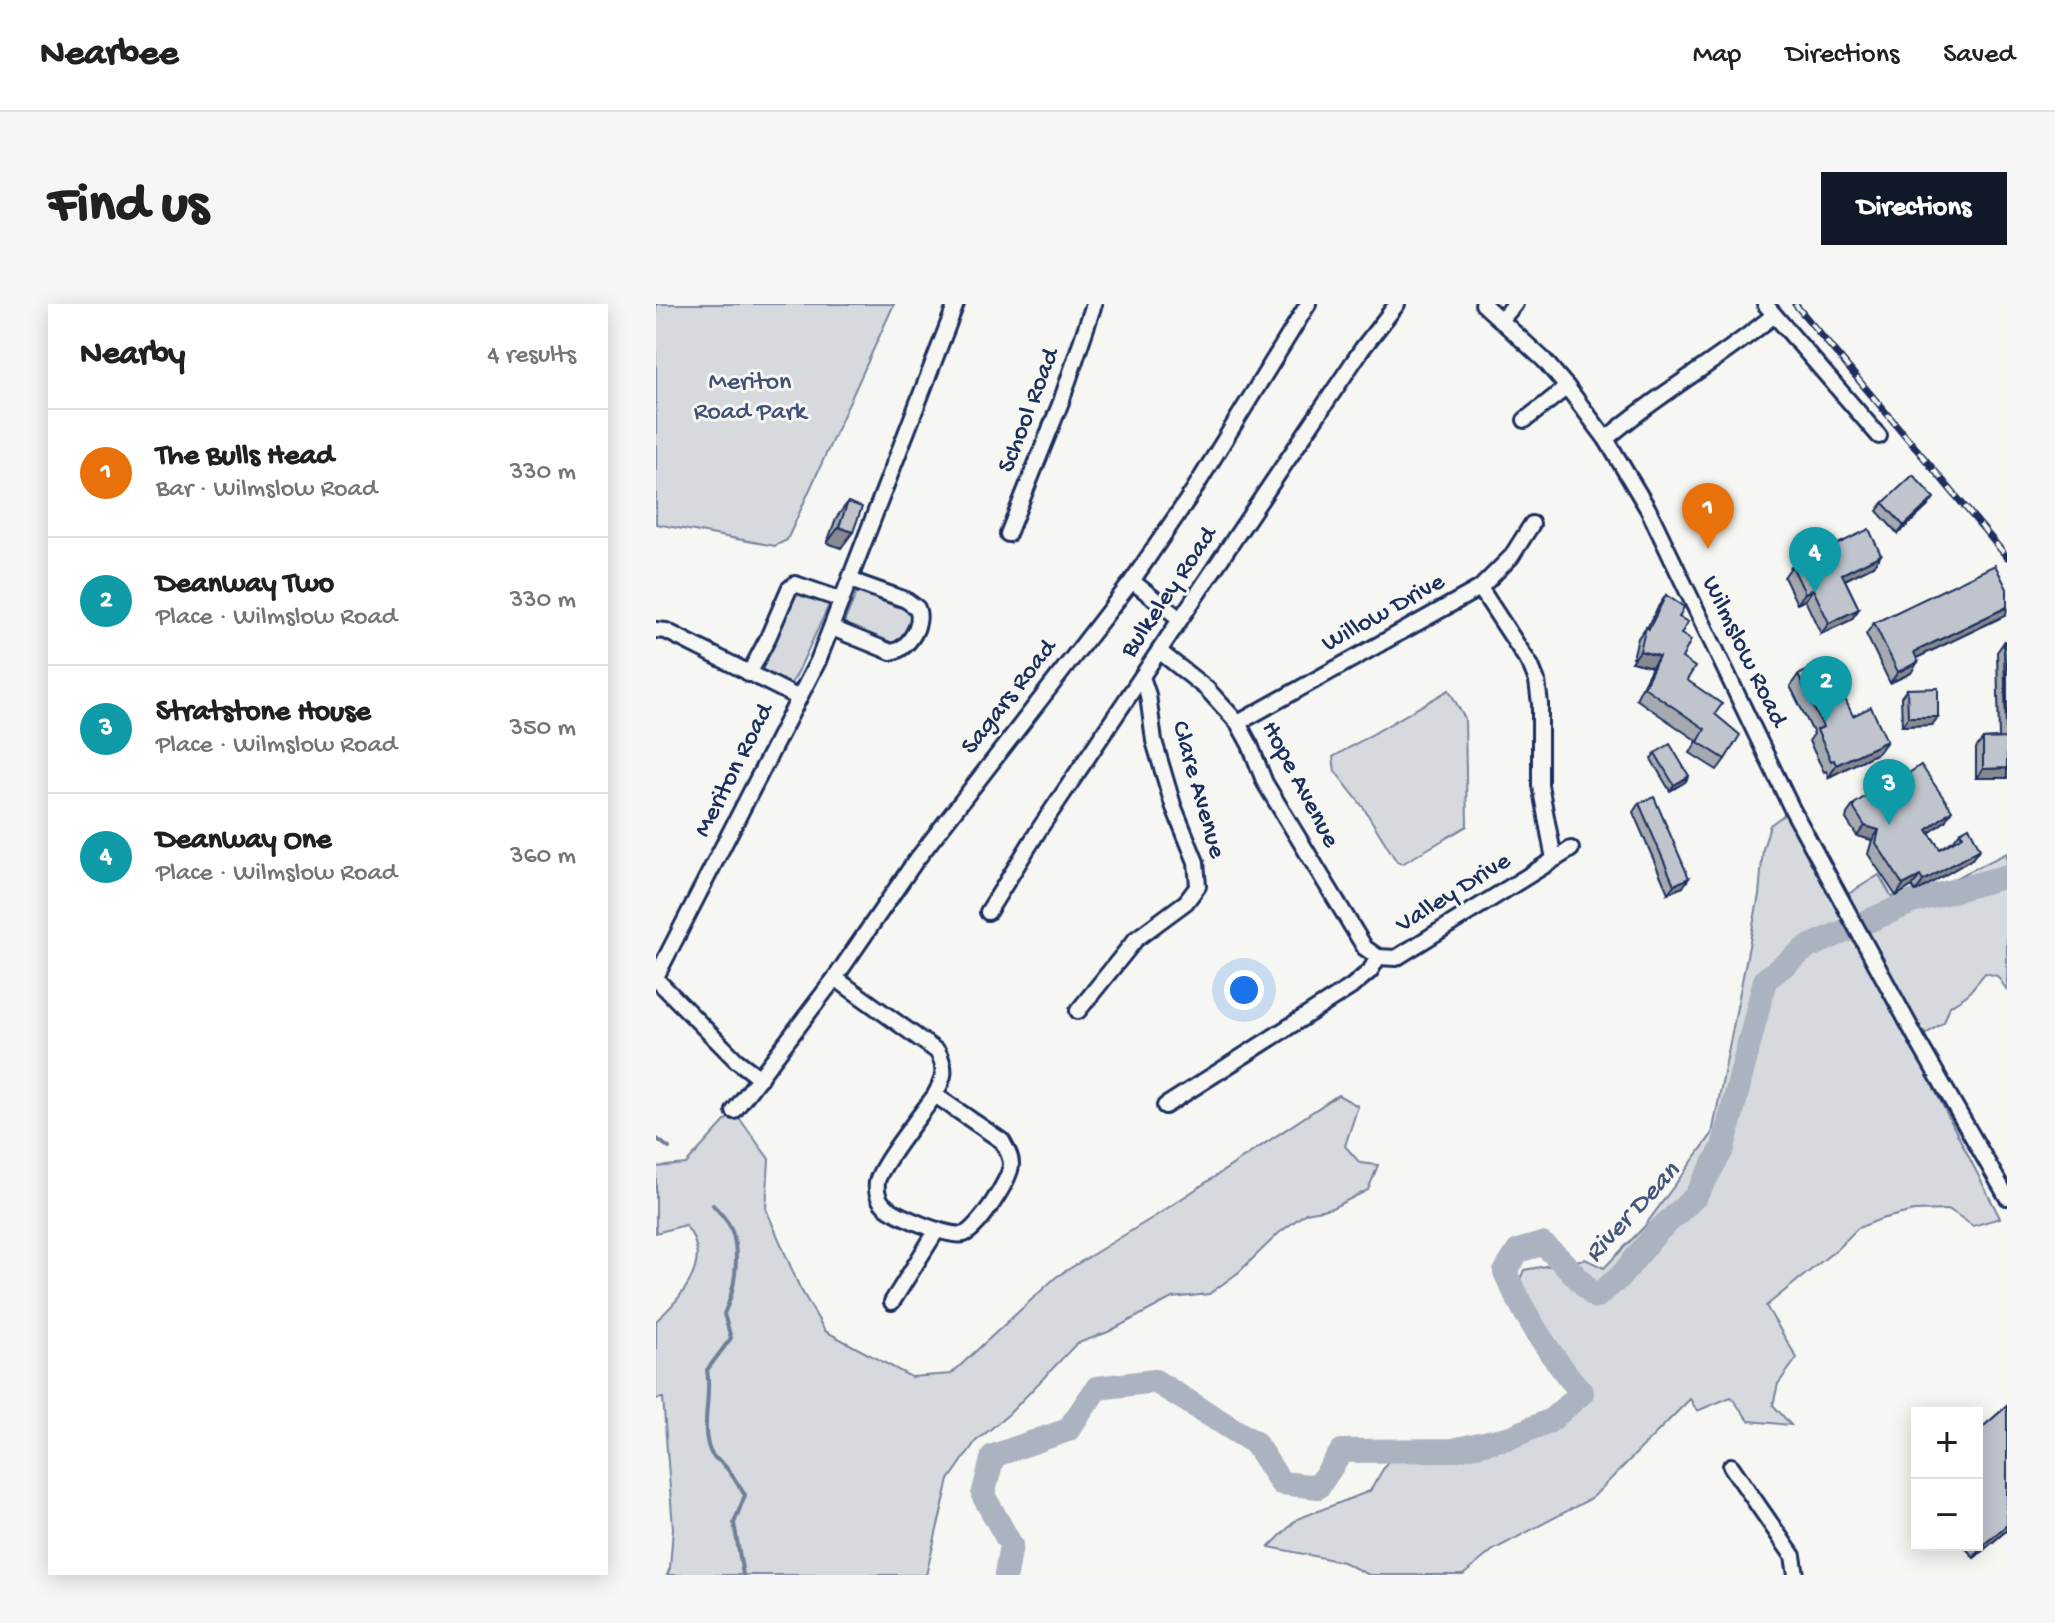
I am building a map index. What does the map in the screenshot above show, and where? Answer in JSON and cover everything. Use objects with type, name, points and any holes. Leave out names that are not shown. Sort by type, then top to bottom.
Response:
[{"type":"street","name":"Meriton Road","points":[[658,984],[832,628],[956,304]]},
{"type":"street","name":"School Road","points":[[1008,534],[1066,389],[1094,304]]},
{"type":"street","name":"Sagars Road","points":[[734,1111],[835,978],[914,863],[1132,581],[1192,493],[1308,304]]},
{"type":"street","name":"Bulkeley Road","points":[[988,912],[1040,828],[1180,619],[1362,349],[1397,304]]},
{"type":"street","name":"Wilmslow Road","points":[[1483,304],[1502,319],[1567,387],[1606,439],[1648,509],[1792,809],[1877,965],[2002,1174],[2007,1197]]},
{"type":"street","points":[[1502,319],[1515,304]]},
{"type":"street","points":[[1606,439],[1635,414],[1737,346],[1769,309],[1879,436]]},
{"type":"street","points":[[1525,420],[1567,387]]},
{"type":"street","name":"Willow Drive","points":[[1238,723],[1480,588],[1511,557],[1532,524]]},
{"type":"street","points":[[832,628],[897,652],[907,645],[919,618],[920,612],[912,604],[850,580]]},
{"type":"street","points":[[1132,581],[1180,619]]},
{"type":"street","name":"Meriton Road","points":[[749,674],[789,589],[795,584],[842,600]]},
{"type":"street","points":[[1480,588],[1531,666],[1537,681],[1540,785],[1554,859]]},
{"type":"street","points":[[656,630],[666,631],[799,698]]},
{"type":"street","name":"Hope Avenue","points":[[1159,651],[1207,689],[1238,723],[1273,797],[1365,948],[1378,957]]},
{"type":"street","name":"Clare Avenue","points":[[1078,1011],[1136,939],[1186,902],[1198,886],[1196,862],[1173,805],[1154,741],[1142,677]]},
{"type":"street","name":"Valley Drive","points":[[1165,1106],[1362,979],[1378,957],[1396,958],[1571,849]]},
{"type":"street","points":[[835,978],[938,1052],[945,1075],[935,1095],[879,1175],[877,1192],[886,1207],[937,1230],[959,1235],[971,1231],[1006,1180],[1011,1166],[1002,1141],[935,1095]]},
{"type":"street","points":[[658,984],[736,1060],[760,1078]]},
{"type":"street","points":[[892,1302],[937,1230]]},
{"type":"street","points":[[1731,1466],[1793,1556],[1796,1575]]},
{"type":"green space","name":"Meriton Road Park","points":[[656,304],[894,304],[787,540],[775,546],[656,524]]},
{"type":"green space","points":[[863,590],[910,609],[914,617],[903,643],[892,647],[845,628],[845,620],[856,594]]},
{"type":"green space","points":[[795,591],[828,601],[829,605],[796,676],[791,683],[787,683],[771,678],[762,670]]},
{"type":"green space","points":[[1449,690],[1465,719],[1467,826],[1402,864],[1397,862],[1363,807],[1335,771],[1333,757]]},
{"type":"green space","points":[[1792,809],[1840,899],[1879,875],[1892,897],[1935,888],[2007,853],[2007,990],[1997,976],[1985,973],[1967,995],[1950,1006],[1944,1022],[1924,1035],[1901,999],[1891,1004],[2000,1218],[1973,1226],[1950,1210],[1914,1211],[1858,1228],[1837,1249],[1766,1306],[1797,1358],[1778,1384],[1773,1405],[1791,1425],[1749,1421],[1731,1397],[1697,1411],[1690,1399],[1592,1498],[1493,1550],[1463,1575],[1369,1575],[1343,1562],[1269,1547],[1297,1519],[1370,1491],[1388,1461],[1461,1458],[1554,1431],[1591,1390],[1514,1293],[1524,1270],[1585,1259],[1604,1268],[1644,1227],[1712,1134],[1759,895],[1763,849],[1770,825]]},
{"type":"green space","points":[[1338,1095],[1358,1106],[1345,1146],[1360,1163],[1378,1165],[1368,1190],[1332,1208],[1306,1213],[1209,1294],[1172,1298],[1108,1332],[1076,1344],[1009,1414],[976,1441],[949,1480],[926,1575],[667,1575],[673,1528],[663,1398],[656,1399],[656,1321],[685,1289],[696,1264],[697,1251],[685,1225],[656,1233],[656,1167],[686,1164],[734,1111],[769,1159],[766,1209],[799,1286],[825,1331],[911,1377],[951,1374],[1056,1277],[1157,1215]]},
{"type":"building","points":[[1913,475],[1934,498],[1904,526],[1883,503]]},
{"type":"building","points":[[848,502],[862,507],[853,532],[839,527]]},
{"type":"building","points":[[1869,529],[1881,555],[1842,574],[1859,609],[1829,623],[1813,589],[1805,593],[1792,566]]},
{"type":"building","points":[[1995,565],[2007,589],[2007,607],[1914,652],[1918,662],[1898,672],[1874,623]]},
{"type":"building","points":[[1666,595],[1684,607],[1679,617],[1688,622],[1681,634],[1691,640],[1682,658],[1695,667],[1687,680],[1722,704],[1715,714],[1740,735],[1725,759],[1698,742],[1705,729],[1644,687],[1659,656],[1640,651],[1646,627],[1649,629]]},
{"type":"building","points":[[2004,642],[2007,642],[2007,738]]},
{"type":"building","points":[[1827,661],[1853,716],[1871,707],[1887,741],[1836,765],[1834,760],[1831,761],[1817,730],[1823,727],[1798,675]]},
{"type":"building","points":[[1938,688],[1938,717],[1908,717],[1907,689]]},
{"type":"building","points":[[2007,738],[2007,768],[1983,769],[1983,739]]},
{"type":"building","points":[[1670,744],[1689,776],[1674,785],[1655,753]]},
{"type":"building","points":[[1921,765],[1952,810],[1927,830],[1940,849],[1963,836],[1960,832],[1969,827],[1980,849],[1923,881],[1920,876],[1903,885],[1876,843],[1879,830],[1865,826],[1854,804],[1869,794],[1872,798]]},
{"type":"building","points":[[1654,797],[1689,878],[1674,885],[1639,803]]},
{"type":"building","points":[[2007,1406],[2007,1525],[1983,1545],[1983,1479],[1983,1427]]},
{"type":"waterway","name":"River Dean","points":[[1006,1575],[1011,1545],[983,1495],[993,1456],[1068,1430],[1097,1388],[1155,1381],[1255,1443],[1281,1483],[1318,1487],[1342,1451],[1453,1450],[1511,1437],[1551,1420],[1582,1393],[1539,1336],[1505,1272],[1518,1251],[1542,1244],[1596,1297],[1620,1277],[1657,1232],[1695,1197],[1723,1148],[1765,980],[1806,948],[1912,902],[2007,876]]},
{"type":"waterway","points":[[656,1138],[669,1148]]},
{"type":"waterway","points":[[713,1205],[731,1227],[736,1262],[731,1295],[724,1314],[731,1338],[707,1370],[706,1432],[711,1454],[726,1468],[745,1495],[734,1523],[743,1575]]},
{"type":"railway","points":[[1795,304],[2007,557]]},
{"type":"place","name":"The Bulls Head","points":[[1708,549]]},
{"type":"place","name":"Deanway One","points":[[1815,593]]},
{"type":"place","name":"Deanway Two","points":[[1826,722]]},
{"type":"place","name":"Stratstone House","points":[[1889,825]]}]
